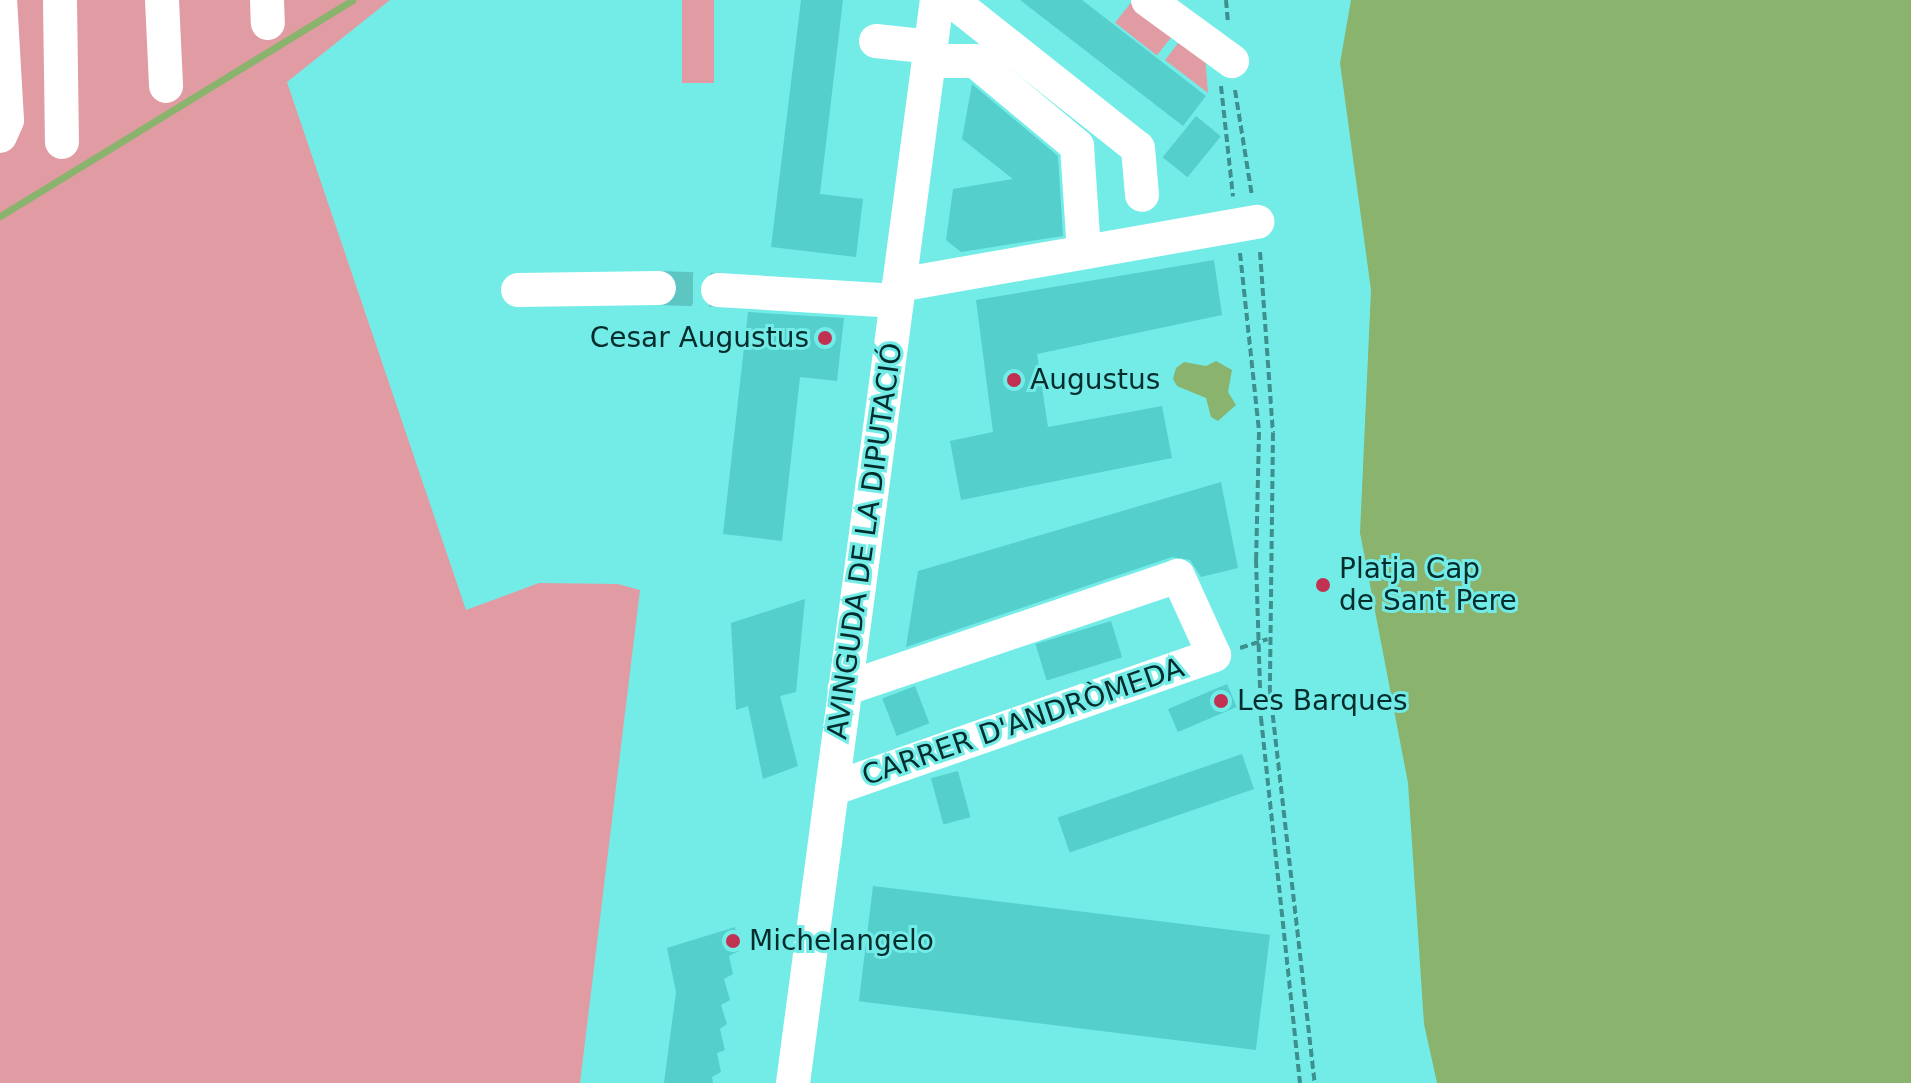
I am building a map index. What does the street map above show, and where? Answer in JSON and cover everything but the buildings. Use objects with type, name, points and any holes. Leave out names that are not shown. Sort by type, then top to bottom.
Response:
[{"type":"street","points":[[0,0],[7,120],[0,136]]},
{"type":"street","points":[[60,0],[62,142]]},
{"type":"street","points":[[162,0],[166,86]]},
{"type":"street","name":"AVINGUDA DE LA DIPUTACIÓ","points":[[793,1083],[937,0]]},
{"type":"street","points":[[951,0],[1138,148],[1142,195]]},
{"type":"street","points":[[1148,0],[1224,56]]},
{"type":"street","points":[[876,41],[975,61],[1077,146],[1084,252]]},
{"type":"street","points":[[718,290],[898,293],[1084,252],[1247,224]]},
{"type":"street","points":[[518,290],[659,288]]},
{"type":"street","name":"CARRER D'ANDRÒMEDA","points":[[832,789],[1214,655],[1178,576],[845,689]]},
{"type":"path","points":[[1226,0],[1224,56],[1273,433],[1268,639],[1315,1083]]},
{"type":"path","points":[[1224,56],[1239,131],[1259,432],[1254,644],[1300,1083]]},
{"type":"path","points":[[1254,644],[1268,639]]},
{"type":"shaded area","points":[[0,0],[390,0],[287,82],[466,610],[539,583],[618,584],[640,590],[580,1083],[0,1083]]},
{"type":"shaded area","points":[[682,0],[714,0],[714,83],[682,83]]},
{"type":"shaded area","points":[[1133,0],[1175,33],[1157,55],[1115,23]]},
{"type":"shaded area","points":[[1351,0],[1911,0],[1911,1083],[1437,1083],[1424,1024],[1408,783],[1360,533],[1371,290],[1340,63]]},
{"type":"shaded area","points":[[1182,38],[1205,55],[1208,93],[1165,60]]},
{"type":"shaded area","points":[[1216,361],[1232,370],[1228,392],[1236,405],[1218,421],[1211,417],[1206,398],[1177,386],[1173,379],[1176,368],[1184,362],[1206,366]]},
{"type":"waterway","points":[[0,216],[352,0]]},
{"type":"tunnel","points":[[659,288],[718,290]]},
{"type":"place","name":"Cesar Augustus","points":[[825,338]]},
{"type":"place","name":"Augustus","points":[[1014,380]]},
{"type":"place","name":"Platja Cap de Sant Pere","points":[[1323,585]]},
{"type":"place","name":"Les Barques","points":[[1221,701]]},
{"type":"place","name":"Michelangelo","points":[[733,941]]}]
